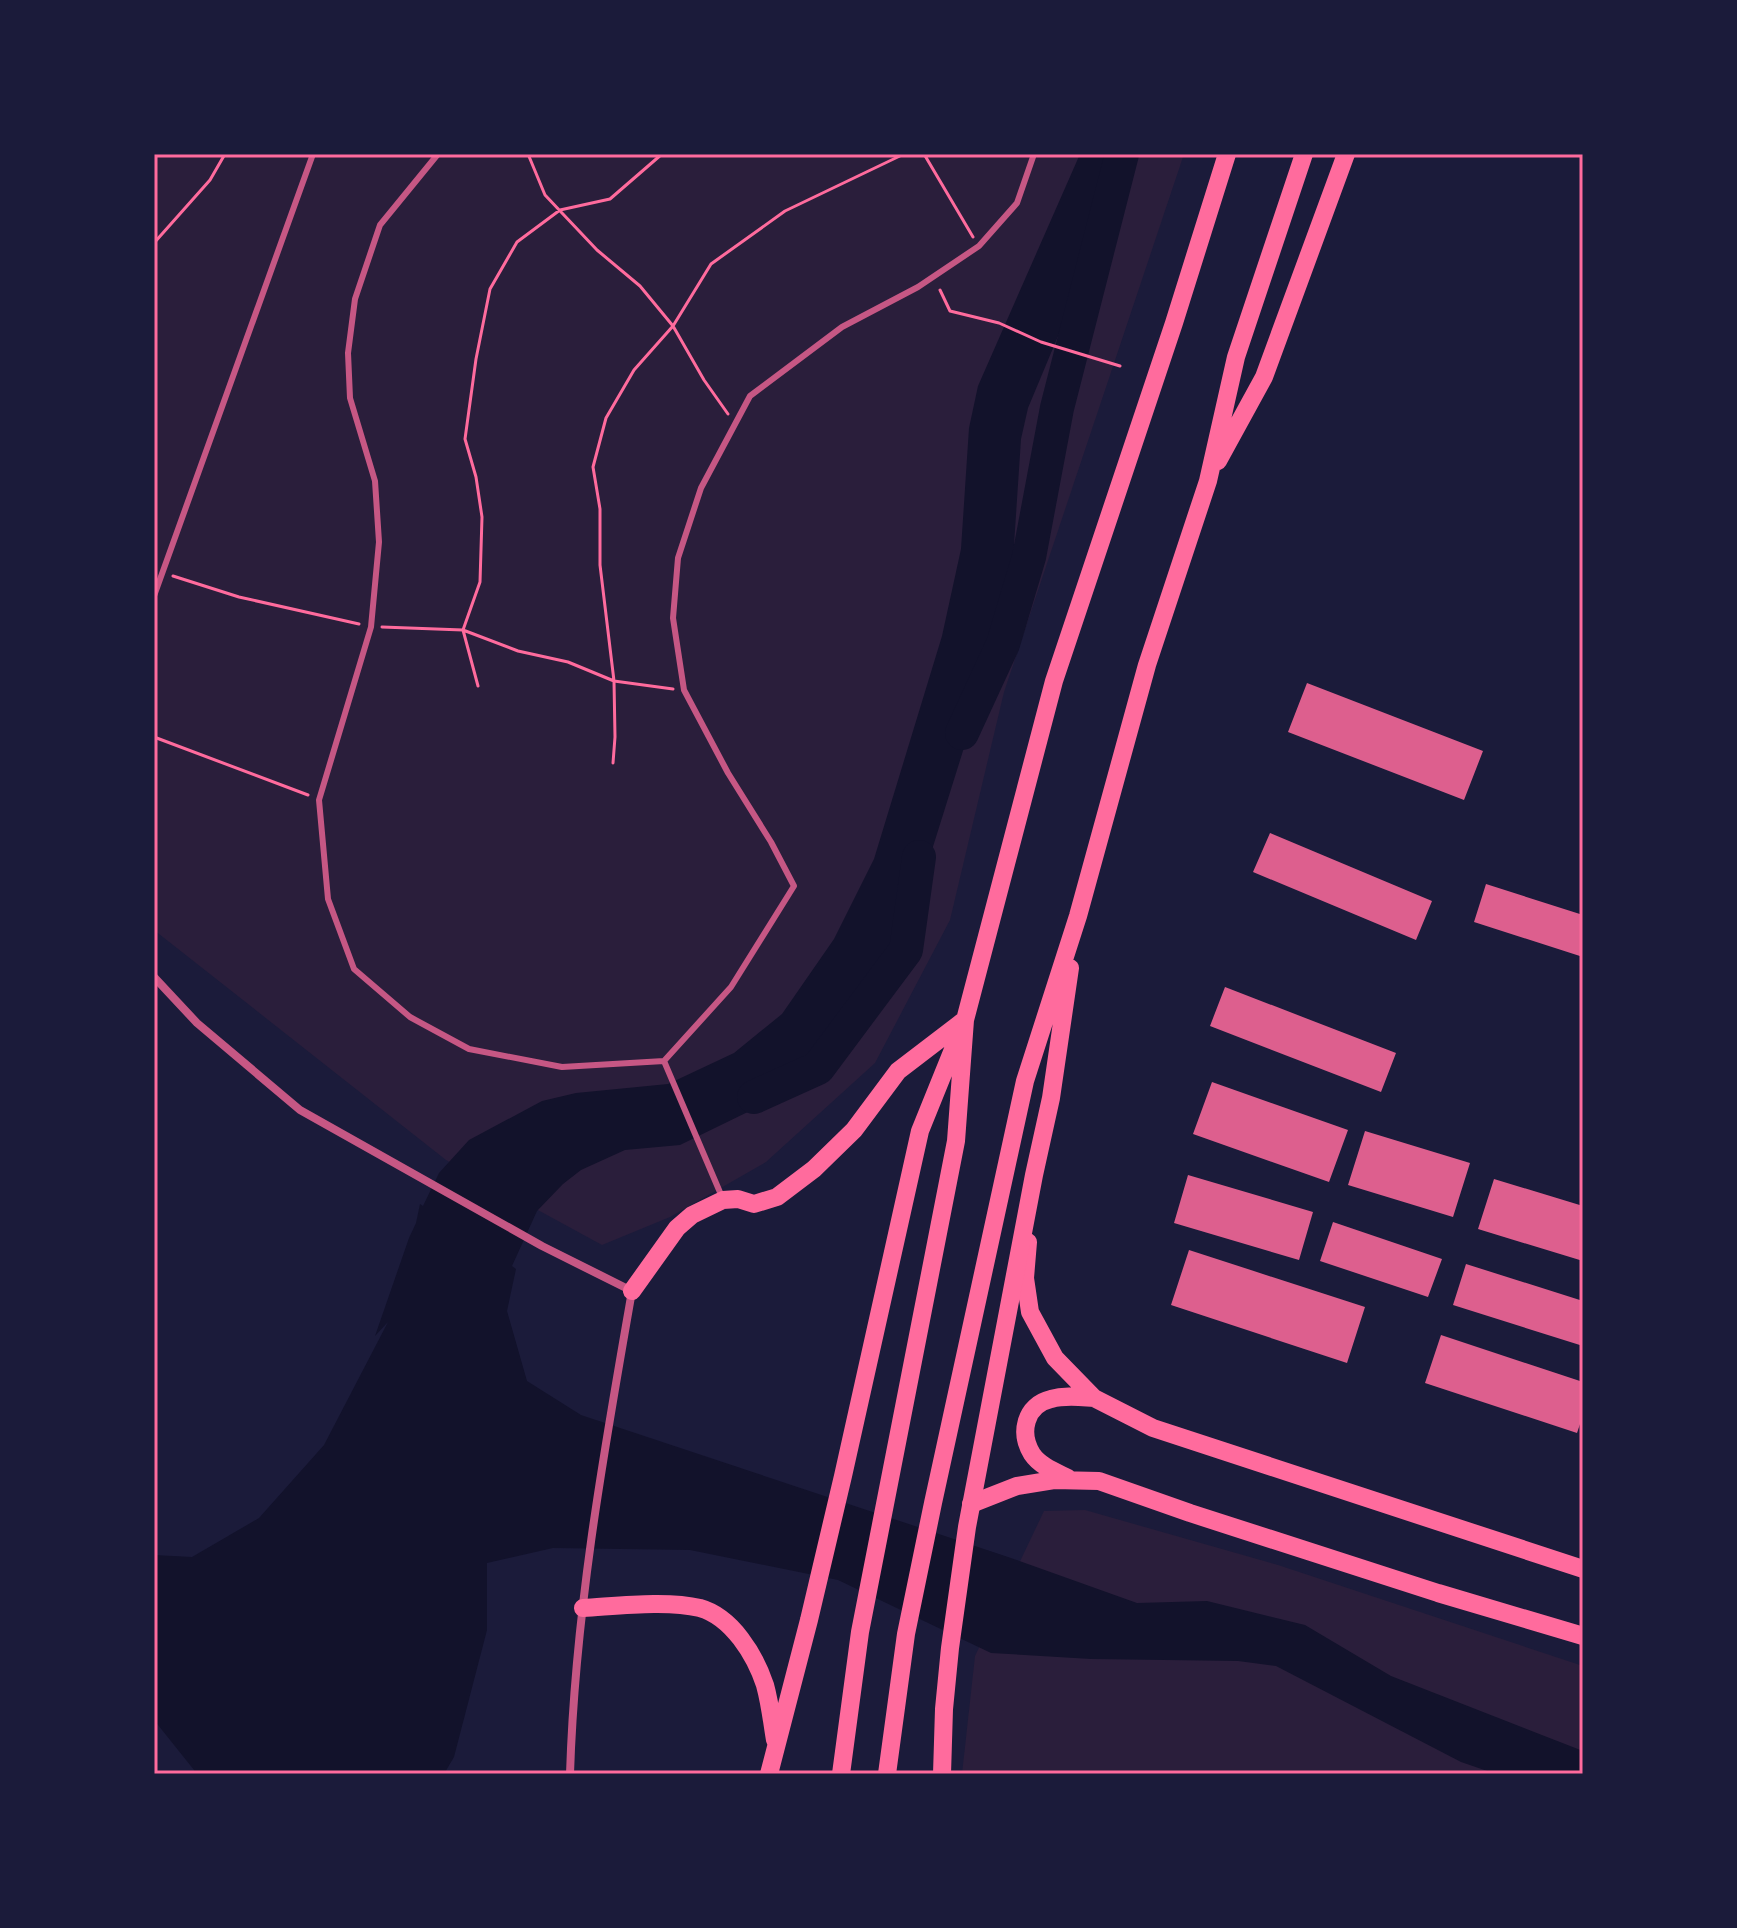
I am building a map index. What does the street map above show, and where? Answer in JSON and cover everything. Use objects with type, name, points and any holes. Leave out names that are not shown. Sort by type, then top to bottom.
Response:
[{"type":"main road","points":[[769,1774],[843,1476],[920,1131],[965,1020],[1054,681],[1227,154]]},
{"type":"main road","points":[[887,1774],[906,1634],[1025,1081],[1078,916],[1147,665],[1208,481],[1236,357],[1304,154]]},
{"type":"main road","points":[[1208,481],[1264,377],[1346,154]]},
{"type":"main road","points":[[942,1774],[950,1648],[967,1527],[1051,1098],[1078,916]]},
{"type":"main road","points":[[632,1291],[677,1228],[692,1215],[723,1200],[738,1199],[754,1204],[777,1197],[814,1169],[854,1130],[898,1071],[965,1020]]},
{"type":"main road","points":[[841,1774],[860,1632],[956,1141],[965,1020]]},
{"type":"main road","points":[[1034,1175],[1025,1278],[1030,1312],[1055,1358],[1094,1398],[1153,1428],[1583,1569]]},
{"type":"main road","points":[[1073,1480],[1048,1468],[1033,1455],[1027,1441],[1027,1416],[1035,1406],[1048,1399],[1069,1396],[1094,1398]]},
{"type":"main road","points":[[971,1504],[1017,1486],[1054,1480],[1099,1481],[1438,1593],[1583,1636]]},
{"type":"main road","points":[[583,1608],[668,1605],[701,1608],[725,1620],[748,1649],[764,1685],[777,1747]]},
{"type":"street","points":[[154,977],[197,1023],[300,1110],[542,1246],[632,1291],[587,1562],[570,1774]]},
{"type":"lane","points":[[154,596],[313,154]]},
{"type":"lane","points":[[438,154],[380,225],[355,299],[348,353],[350,398],[375,481],[379,542],[371,627],[319,800],[328,899],[354,969],[410,1017],[469,1049],[562,1067],[664,1061],[731,987],[794,886],[684,690],[673,618],[678,558],[701,488],[750,396],[842,327],[918,287],[979,246],[1017,203],[1034,154]]},
{"type":"lane","points":[[664,1061],[723,1200]]},
{"type":"path","points":[[154,243],[210,180],[225,154]]},
{"type":"path","points":[[528,154],[545,195],[597,250],[640,286],[673,326],[704,380],[735,424]]},
{"type":"path","points":[[478,686],[463,630],[480,582],[482,517],[476,477],[465,439],[490,289],[517,242],[560,210],[610,199],[662,154]]},
{"type":"path","points":[[613,763],[614,681],[600,565],[600,509],[593,467],[606,418],[634,370],[673,326],[711,264],[785,211],[904,154]]},
{"type":"path","points":[[924,154],[979,246]]},
{"type":"path","points":[[940,290],[950,311],[999,323],[1041,342],[1120,366]]},
{"type":"path","points":[[162,572],[239,597],[371,627],[463,630],[518,651],[568,662],[614,681],[684,690]]},
{"type":"path","points":[[154,737],[319,800]]},
{"type":"shaded area","points":[[154,154],[1184,154],[1004,692],[950,920],[875,1063],[766,1162],[670,1217],[602,1245],[446,1160],[154,930]]},
{"type":"shaded area","points":[[1080,154],[1132,154],[1028,408],[1021,439],[1013,560],[993,655],[921,885],[878,973],[814,1064],[758,1107],[680,1145],[625,1150],[581,1170],[537,1211],[512,1266],[516,1269],[507,1311],[527,1381],[581,1415],[1137,1603],[1207,1601],[1305,1625],[1391,1676],[1583,1751],[1583,1774],[1496,1774],[1461,1762],[1276,1666],[1238,1661],[1091,1659],[991,1653],[838,1580],[690,1550],[553,1548],[487,1563],[487,1630],[454,1757],[444,1774],[195,1774],[154,1720],[154,1555],[192,1557],[259,1518],[324,1445],[388,1322],[375,1336],[420,1204],[423,1206],[439,1173],[469,1140],[542,1101],[576,1093],[668,1084],[734,1053],[782,1014],[834,939],[874,859],[942,636],[961,549],[969,428],[978,386]]},
{"type":"shaded area","points":[[1085,1510],[1278,1565],[1583,1666],[1583,1774],[962,1774],[975,1656],[1044,1511]]},
{"type":"building","points":[[1307,683],[1483,751],[1464,800],[1288,732]]},
{"type":"building","points":[[1270,833],[1432,901],[1416,940],[1253,872]]},
{"type":"building","points":[[1486,884],[1583,915],[1583,957],[1474,922]]},
{"type":"building","points":[[1225,987],[1396,1053],[1381,1092],[1210,1026]]},
{"type":"building","points":[[1212,1082],[1348,1130],[1329,1182],[1193,1134]]},
{"type":"building","points":[[1365,1131],[1470,1163],[1453,1217],[1348,1185]]},
{"type":"building","points":[[1188,1175],[1313,1212],[1299,1260],[1174,1223]]},
{"type":"building","points":[[1494,1179],[1583,1206],[1583,1261],[1478,1229]]},
{"type":"building","points":[[1333,1222],[1442,1259],[1428,1297],[1320,1261]]},
{"type":"building","points":[[1189,1250],[1365,1307],[1347,1363],[1171,1305]]},
{"type":"building","points":[[1466,1264],[1583,1301],[1583,1346],[1453,1305]]},
{"type":"building","points":[[1441,1335],[1583,1382],[1583,1415],[1577,1433],[1425,1383]]},
{"type":"waterway","points":[[962,733],[1003,644],[1029,557],[1057,408],[1122,154]]},
{"type":"waterway","points":[[754,1097],[818,1068],[906,950],[919,857]]}]
